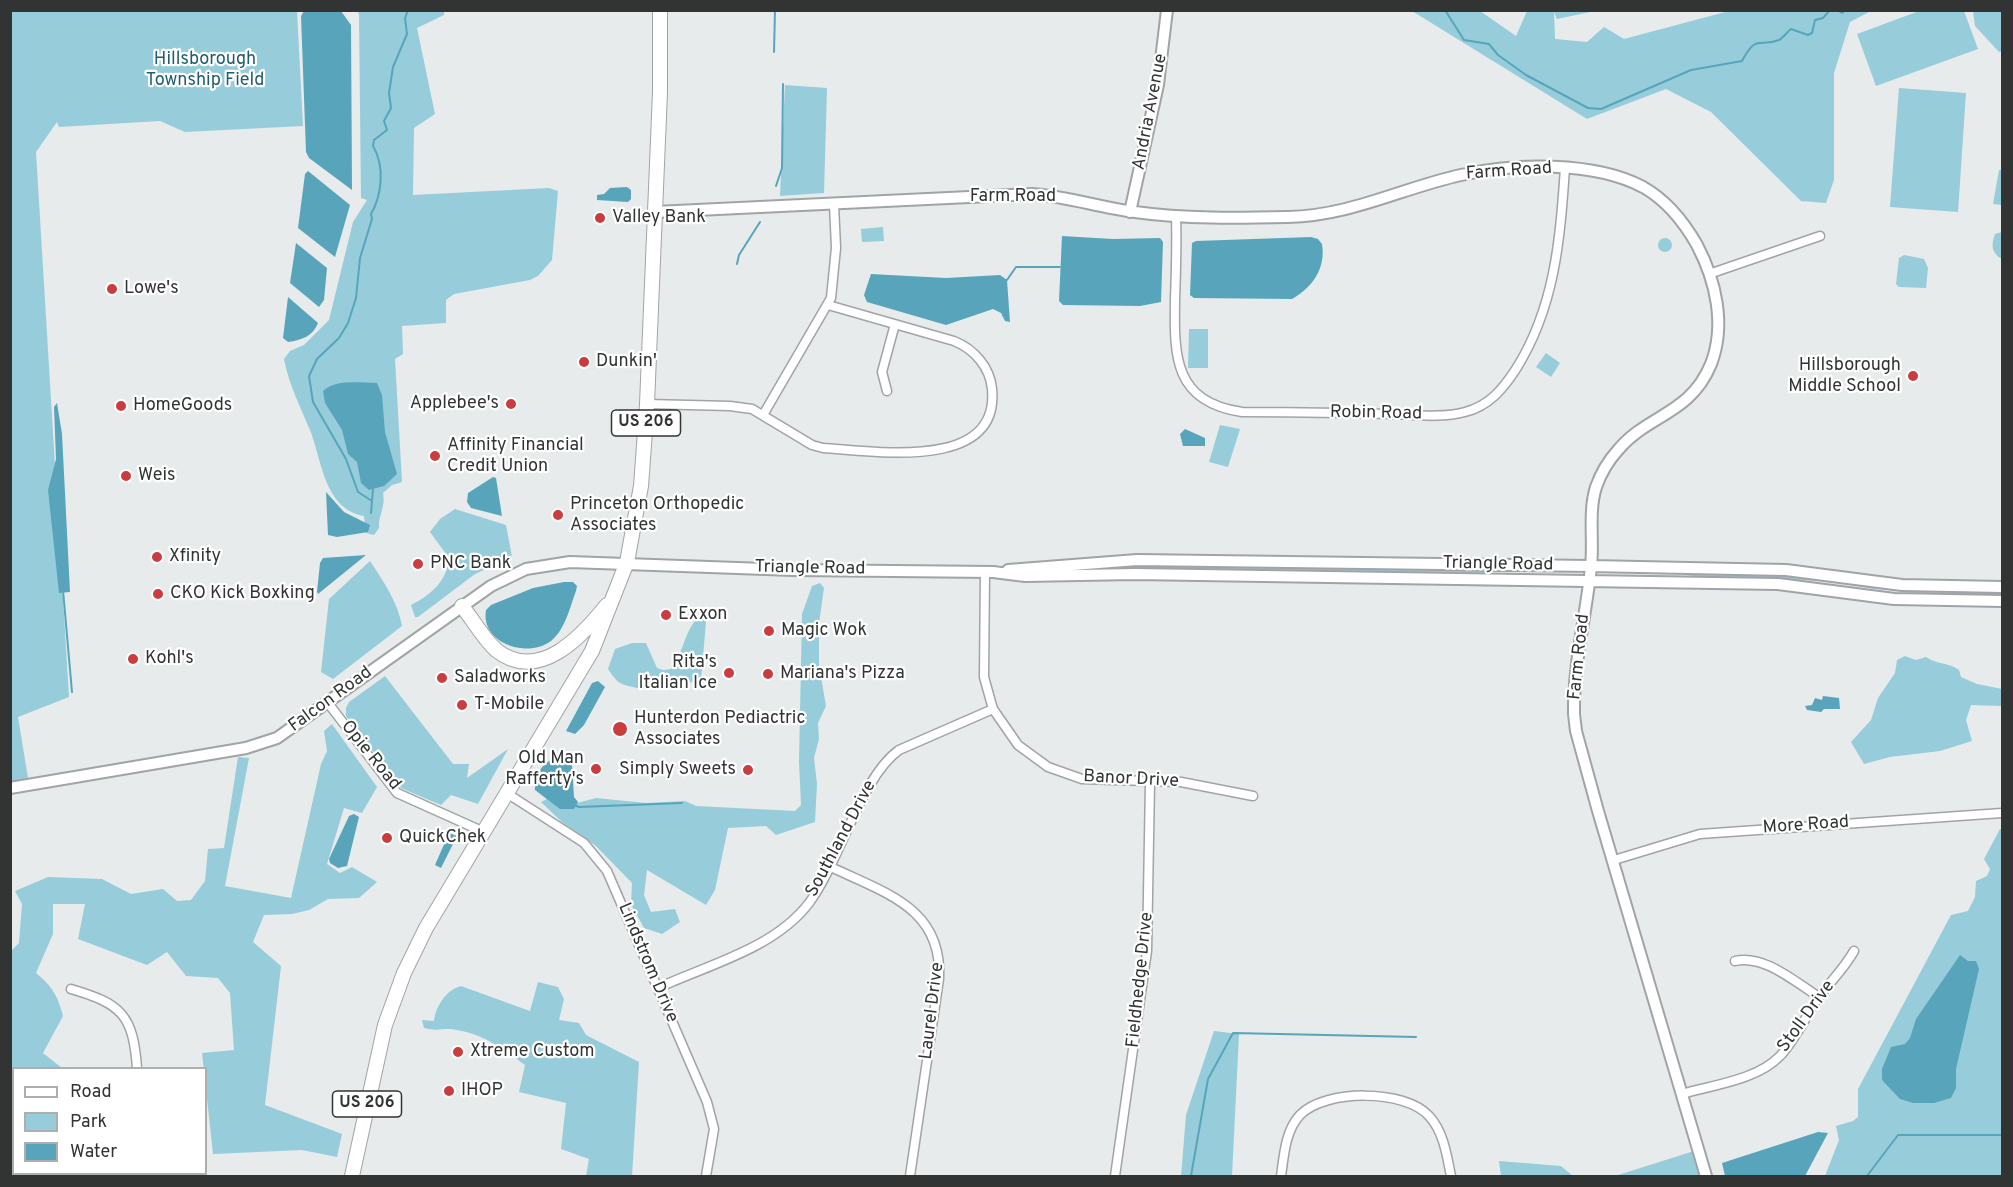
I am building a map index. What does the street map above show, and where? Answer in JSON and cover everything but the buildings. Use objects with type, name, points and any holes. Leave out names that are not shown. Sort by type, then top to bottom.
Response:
[{"type":"highway","name":"US 206","points":[[352,1176],[378,1049],[396,993],[426,928],[592,651],[627,562],[641,492],[647,404],[660,92],[660,10]]},
{"type":"highway","name":"US 206","points":[[660,92],[668,10]]},
{"type":"highway","points":[[462,606],[495,648],[514,659],[536,660],[557,653],[578,639],[616,594]]},
{"type":"street","name":"Andria Avenue","points":[[1130,212],[1158,85],[1167,10]]},
{"type":"street","name":"Farm Road","points":[[655,212],[1032,194],[1064,197],[1130,212],[1176,216],[1290,217],[1324,214],[1377,202],[1461,175],[1516,168],[1565,168],[1624,179],[1657,196],[1672,210],[1691,235],[1709,274],[1716,299],[1719,328],[1712,362],[1699,386],[1682,405],[1633,436],[1608,463],[1594,496],[1591,566],[1574,714],[1576,731],[1706,1176]]},
{"type":"street","name":"Robin Road","points":[[1176,216],[1175,353],[1185,380],[1208,402],[1218,408],[1242,412],[1453,414],[1487,403],[1501,390],[1521,362],[1542,321],[1553,282],[1560,240],[1565,168]]},
{"type":"street","points":[[763,415],[828,305],[833,288],[836,248],[834,204]]},
{"type":"street","points":[[1709,274],[1820,236]]},
{"type":"street","points":[[647,404],[741,407],[763,415],[812,445],[823,448],[936,451],[956,447],[971,439],[984,425],[992,403],[992,385],[986,369],[977,357],[962,344],[828,305]]},
{"type":"street","points":[[887,391],[882,372],[895,324]]},
{"type":"street","name":"Triangle Road","points":[[989,572],[1025,567],[1137,560],[1591,566],[1786,570],[1902,585],[2002,587]]},
{"type":"street","name":"Falcon Road","points":[[10,788],[263,744],[293,729],[491,586],[526,569],[570,562],[627,562]]},
{"type":"street","name":"Triangle Road","points":[[627,562],[782,569],[989,572],[1025,576],[1135,574],[1794,585],[1894,599],[2002,602]]},
{"type":"street","name":"Banor Drive","points":[[989,572],[984,678],[993,709],[1018,745],[1048,767],[1082,779],[1192,784],[1253,796]]},
{"type":"street","name":"Opie Road","points":[[328,703],[397,793],[484,832]]},
{"type":"street","name":"Southland Drive","points":[[658,988],[771,936],[795,918],[809,903],[831,867],[874,778],[888,758],[899,750],[993,709]]},
{"type":"street","name":"Fieldhedge Drive","points":[[1115,1176],[1147,951],[1150,782]]},
{"type":"street","name":"Lindstrom Drive","points":[[508,794],[572,834],[595,854],[607,871],[711,1113],[713,1146],[706,1176]]},
{"type":"street","name":"More Road","points":[[1614,860],[1700,834],[2002,813]]},
{"type":"street","name":"Laurel Drive","points":[[831,867],[912,909],[928,926],[939,951],[939,979],[910,1176]]},
{"type":"street","name":"Stoll Drive","points":[[1682,1094],[1752,1073],[1772,1062],[1794,1037],[1819,997],[1845,968],[1854,951]]},
{"type":"street","points":[[1735,961],[1756,961],[1819,997]]},
{"type":"street","points":[[71,989],[96,996],[124,1015],[135,1039],[137,1067]]},
{"type":"street","points":[[1281,1176],[1288,1137],[1300,1115],[1326,1099],[1344,1097],[1394,1098],[1424,1110],[1435,1123],[1451,1176]]},
{"type":"green space","points":[[1922,10],[1964,11],[1978,49],[1876,86],[1857,34]]},
{"type":"green space","name":"Hillsborough Township Field","points":[[10,11],[297,11],[303,126],[185,132],[160,121],[59,127],[57,122],[36,152],[69,697],[18,717],[28,778],[11,782]]},
{"type":"green space","points":[[357,11],[444,11],[444,15],[417,28],[435,114],[414,128],[413,195],[549,188],[558,191],[552,260],[538,276],[530,280],[454,294],[446,300],[446,323],[402,326],[403,354],[395,359],[402,482],[392,485],[383,493],[384,503],[379,528],[374,535],[366,533],[364,516],[351,512],[332,494],[310,430],[292,387],[284,359],[290,351],[304,345],[329,320],[353,222],[367,200],[361,198],[359,14]]},
{"type":"green space","points":[[1412,11],[1480,11],[1516,36],[1527,11],[1595,11],[1557,19],[1554,12],[1555,39],[1587,42],[1604,27],[1624,39],[1729,11],[1871,11],[1850,22],[1834,73],[1834,180],[1826,203],[1801,201],[1711,112],[1666,89],[1587,119]]},
{"type":"green space","points":[[1973,11],[2002,11],[2002,51],[1999,52],[1975,26]]},
{"type":"green space","points":[[785,85],[827,88],[824,193],[780,196]]},
{"type":"green space","points":[[1899,88],[1966,93],[1958,212],[1890,207]]},
{"type":"green space","points":[[1999,170],[2002,170],[2002,205],[1993,204]]},
{"type":"green space","points":[[883,227],[884,241],[862,242],[861,229]]},
{"type":"green space","points":[[2002,232],[2002,259],[1994,251],[1993,245],[1995,234]]},
{"type":"green space","points":[[1665,238],[1670,240],[1672,245],[1670,250],[1665,252],[1660,250],[1658,245],[1660,240]]},
{"type":"green space","points":[[1904,255],[1924,259],[1928,268],[1926,288],[1899,287],[1896,284],[1899,258]]},
{"type":"green space","points":[[1189,329],[1208,329],[1208,368],[1188,368]]},
{"type":"green space","points":[[1546,353],[1560,363],[1551,377],[1536,367]]},
{"type":"green space","points":[[1220,425],[1240,429],[1228,467],[1209,462]]},
{"type":"green space","points":[[455,509],[506,525],[512,557],[475,574],[415,617],[411,605],[425,597],[437,586],[448,566],[449,558],[430,532],[440,519]]},
{"type":"green space","points":[[370,561],[394,600],[402,626],[333,679],[321,672],[329,599]]},
{"type":"green space","points":[[1124,564],[1555,570],[1564,572],[1489,572],[1462,575],[1096,569]]},
{"type":"green space","points":[[1707,573],[1791,575],[1878,587],[1929,591],[1874,589],[1827,581],[1610,575],[1685,576]]},
{"type":"green space","points":[[820,583],[824,588],[819,623],[819,665],[826,706],[818,723],[819,739],[814,758],[817,784],[815,822],[776,835],[766,826],[728,828],[715,890],[706,905],[647,870],[644,895],[651,912],[675,909],[680,922],[662,934],[644,928],[631,904],[632,883],[596,846],[562,822],[541,802],[549,798],[570,805],[596,798],[646,803],[685,801],[696,806],[795,811],[801,805],[799,762],[802,614],[812,586]]},
{"type":"green space","points":[[1949,590],[2002,591],[2002,597],[1958,597]]},
{"type":"green space","points":[[702,614],[706,622],[701,679],[672,687],[639,688],[620,683],[608,669],[615,649],[632,643],[646,643],[657,668],[671,669],[688,633]]},
{"type":"green space","points":[[1905,656],[1916,660],[1926,657],[1955,667],[1959,670],[1961,677],[1977,684],[2002,689],[2002,706],[1971,705],[1966,720],[1972,741],[1940,751],[1890,757],[1864,764],[1851,742],[1871,720],[1878,698],[1895,673],[1897,660]]},
{"type":"green space","points":[[385,676],[453,764],[469,764],[467,778],[508,749],[478,804],[451,795],[441,805],[401,788],[346,716],[349,702]]},
{"type":"green space","points":[[332,724],[377,787],[362,813],[344,808],[327,864],[340,873],[352,867],[377,882],[359,898],[328,899],[309,910],[292,914],[264,915],[253,942],[281,966],[265,1105],[342,1134],[337,1157],[302,1150],[213,1154],[207,1099],[207,1067],[204,1067],[202,1053],[234,1050],[230,993],[218,978],[186,976],[167,952],[147,965],[78,939],[85,904],[53,904],[53,934],[36,973],[54,992],[63,1016],[43,1053],[61,1067],[12,1067],[11,1143],[11,951],[19,943],[22,904],[15,891],[48,877],[102,879],[131,894],[163,889],[177,901],[191,900],[205,881],[208,849],[224,848],[238,757],[249,758],[225,886],[291,898],[321,764],[327,751],[324,731]]},
{"type":"green space","points":[[2002,829],[2002,1176],[1825,1176],[1839,1140],[1836,1126],[1853,1121],[1858,1117],[1858,1089],[1951,915],[1968,911],[1975,897],[1976,881],[1987,876],[1990,869],[1984,859]]},
{"type":"green space","points":[[538,982],[558,987],[564,999],[559,1020],[579,1023],[586,1035],[639,1062],[632,1176],[586,1176],[589,1159],[561,1149],[566,1103],[519,1092],[525,1065],[510,1054],[493,1043],[467,1032],[424,1028],[422,1020],[434,1021],[443,999],[456,988],[461,986],[530,1011]]},
{"type":"green space","points":[[1214,1031],[1239,1034],[1232,1176],[1181,1176],[1186,1115]]},
{"type":"green space","points":[[1694,1151],[1701,1176],[1615,1176]]},
{"type":"green space","points":[[1499,1161],[1561,1166],[1573,1176],[1501,1176]]},
{"type":"water","points":[[304,11],[341,11],[351,25],[352,190],[309,158],[306,152],[301,16]]},
{"type":"water","points":[[308,171],[350,205],[335,257],[298,228],[305,174]]},
{"type":"water","points":[[627,187],[631,190],[631,199],[628,202],[597,200],[597,195],[604,194],[610,188]]},
{"type":"water","points":[[1062,236],[1113,239],[1160,238],[1163,242],[1161,302],[1140,306],[1063,305],[1059,301]]},
{"type":"water","points":[[1311,237],[1318,239],[1322,244],[1320,269],[1312,283],[1292,299],[1194,298],[1190,295],[1192,243],[1196,241]]},
{"type":"water","points":[[296,243],[327,268],[324,300],[319,307],[290,283]]},
{"type":"water","points":[[871,274],[946,278],[1000,275],[1007,280],[1010,322],[1005,321],[1001,313],[993,309],[946,325],[867,302],[864,295]]},
{"type":"water","points":[[288,297],[318,323],[306,337],[288,342],[283,338]]},
{"type":"water","points":[[341,383],[377,383],[382,395],[385,432],[397,474],[384,486],[369,490],[361,483],[357,462],[348,454],[342,430],[325,403],[323,391]]},
{"type":"water","points":[[57,403],[62,434],[70,592],[59,593],[48,490],[56,459],[54,407]]},
{"type":"water","points":[[1185,429],[1205,438],[1205,446],[1183,446],[1180,434]]},
{"type":"water","points":[[493,477],[496,478],[502,516],[471,508],[467,502],[468,493]]},
{"type":"water","points":[[326,492],[344,512],[370,525],[368,532],[337,537],[328,535]]},
{"type":"water","points":[[366,555],[318,594],[320,563],[323,558]]},
{"type":"water","points":[[573,582],[577,586],[576,591],[563,625],[551,641],[541,646],[518,648],[507,645],[490,631],[486,622],[486,610],[491,605],[533,588]]},
{"type":"water","points":[[598,681],[605,687],[584,725],[575,734],[566,731],[592,683]]},
{"type":"water","points":[[1823,696],[1839,698],[1840,709],[1824,709],[1821,712],[1807,710],[1805,706],[1812,705],[1815,698],[1822,700]]},
{"type":"water","points":[[556,759],[572,765],[574,797],[578,802],[574,809],[560,809],[535,790],[540,770],[547,762]]},
{"type":"water","points":[[354,814],[359,817],[347,866],[338,868],[330,863],[329,859],[349,816]]},
{"type":"water","points":[[449,833],[457,836],[441,868],[435,865]]},
{"type":"water","points":[[1960,955],[1968,961],[1976,961],[1979,969],[1956,1069],[1956,1088],[1951,1098],[1934,1103],[1913,1103],[1900,1099],[1882,1080],[1882,1069],[1891,1047],[1905,1044],[1910,1038],[1916,1019]]},
{"type":"water","points":[[1818,1132],[1828,1133],[1805,1176],[1725,1176],[1722,1163]]},
{"type":"waterway","points":[[372,501],[358,492],[346,459],[313,402],[309,376],[317,359],[339,338],[348,323],[356,298],[360,258],[380,189],[381,171],[373,146],[374,140],[387,130],[384,121],[391,108],[389,93],[393,67],[407,34],[405,18],[408,10]]},
{"type":"waterway","points":[[774,52],[775,10]]},
{"type":"waterway","points":[[1445,10],[1464,40],[1489,44],[1498,55],[1526,75],[1588,108],[1601,109],[1691,70],[1742,61],[1755,44],[1779,40],[1791,29],[1808,35],[1812,33],[1815,20],[1823,18],[1830,10]]},
{"type":"waterway","points":[[1837,10],[1842,13],[1846,10]]},
{"type":"waterway","points":[[776,186],[782,168],[783,84]]},
{"type":"waterway","points":[[737,264],[739,255],[760,222]]},
{"type":"waterway","points":[[1004,280],[1007,280],[1016,267],[1060,267]]},
{"type":"waterway","points":[[371,513],[373,489]]},
{"type":"waterway","points":[[63,590],[72,692]]},
{"type":"waterway","points":[[574,805],[579,807],[682,803]]},
{"type":"waterway","points":[[1191,1176],[1208,1079],[1233,1033],[1416,1037]]},
{"type":"waterway","points":[[1867,1176],[1898,1135],[2002,1135]]},
{"type":"place","name":"Valley Bank","points":[[600,218]]},
{"type":"place","name":"Lowe's","points":[[112,289]]},
{"type":"place","name":"Dunkin'","points":[[584,362]]},
{"type":"place","name":"Hillsborough Middle School","points":[[1913,376]]},
{"type":"place","name":"Applebee's","points":[[511,404]]},
{"type":"place","name":"HomeGoods","points":[[121,406]]},
{"type":"place","name":"Affinity Financial Credit Union","points":[[435,456]]},
{"type":"place","name":"Weis","points":[[126,476]]},
{"type":"place","name":"Princeton Orthopedic Associates","points":[[558,515]]},
{"type":"place","name":"Xfinity","points":[[157,557]]},
{"type":"place","name":"PNC Bank","points":[[418,564]]},
{"type":"place","name":"CKO Kick Boxking","points":[[158,594]]},
{"type":"place","name":"Exxon","points":[[666,615]]},
{"type":"place","name":"Magic Wok","points":[[769,631]]},
{"type":"place","name":"Kohl's","points":[[133,659]]},
{"type":"place","name":"Rita's Italian Ice","points":[[729,673]]},
{"type":"place","name":"Mariana's Pizza","points":[[768,674]]},
{"type":"place","name":"Saladworks","points":[[442,678]]},
{"type":"place","name":"T-Mobile","points":[[462,705]]},
{"type":"place","name":"Hunterdon Pediactric Associates","points":[[620,729]]},
{"type":"place","name":"Old Man Rafferty's","points":[[596,769]]},
{"type":"place","name":"Simply Sweets","points":[[748,770]]},
{"type":"place","name":"QuickChek","points":[[387,838]]},
{"type":"place","name":"Xtreme Custom","points":[[458,1052]]},
{"type":"place","name":"IHOP","points":[[449,1091]]}]
